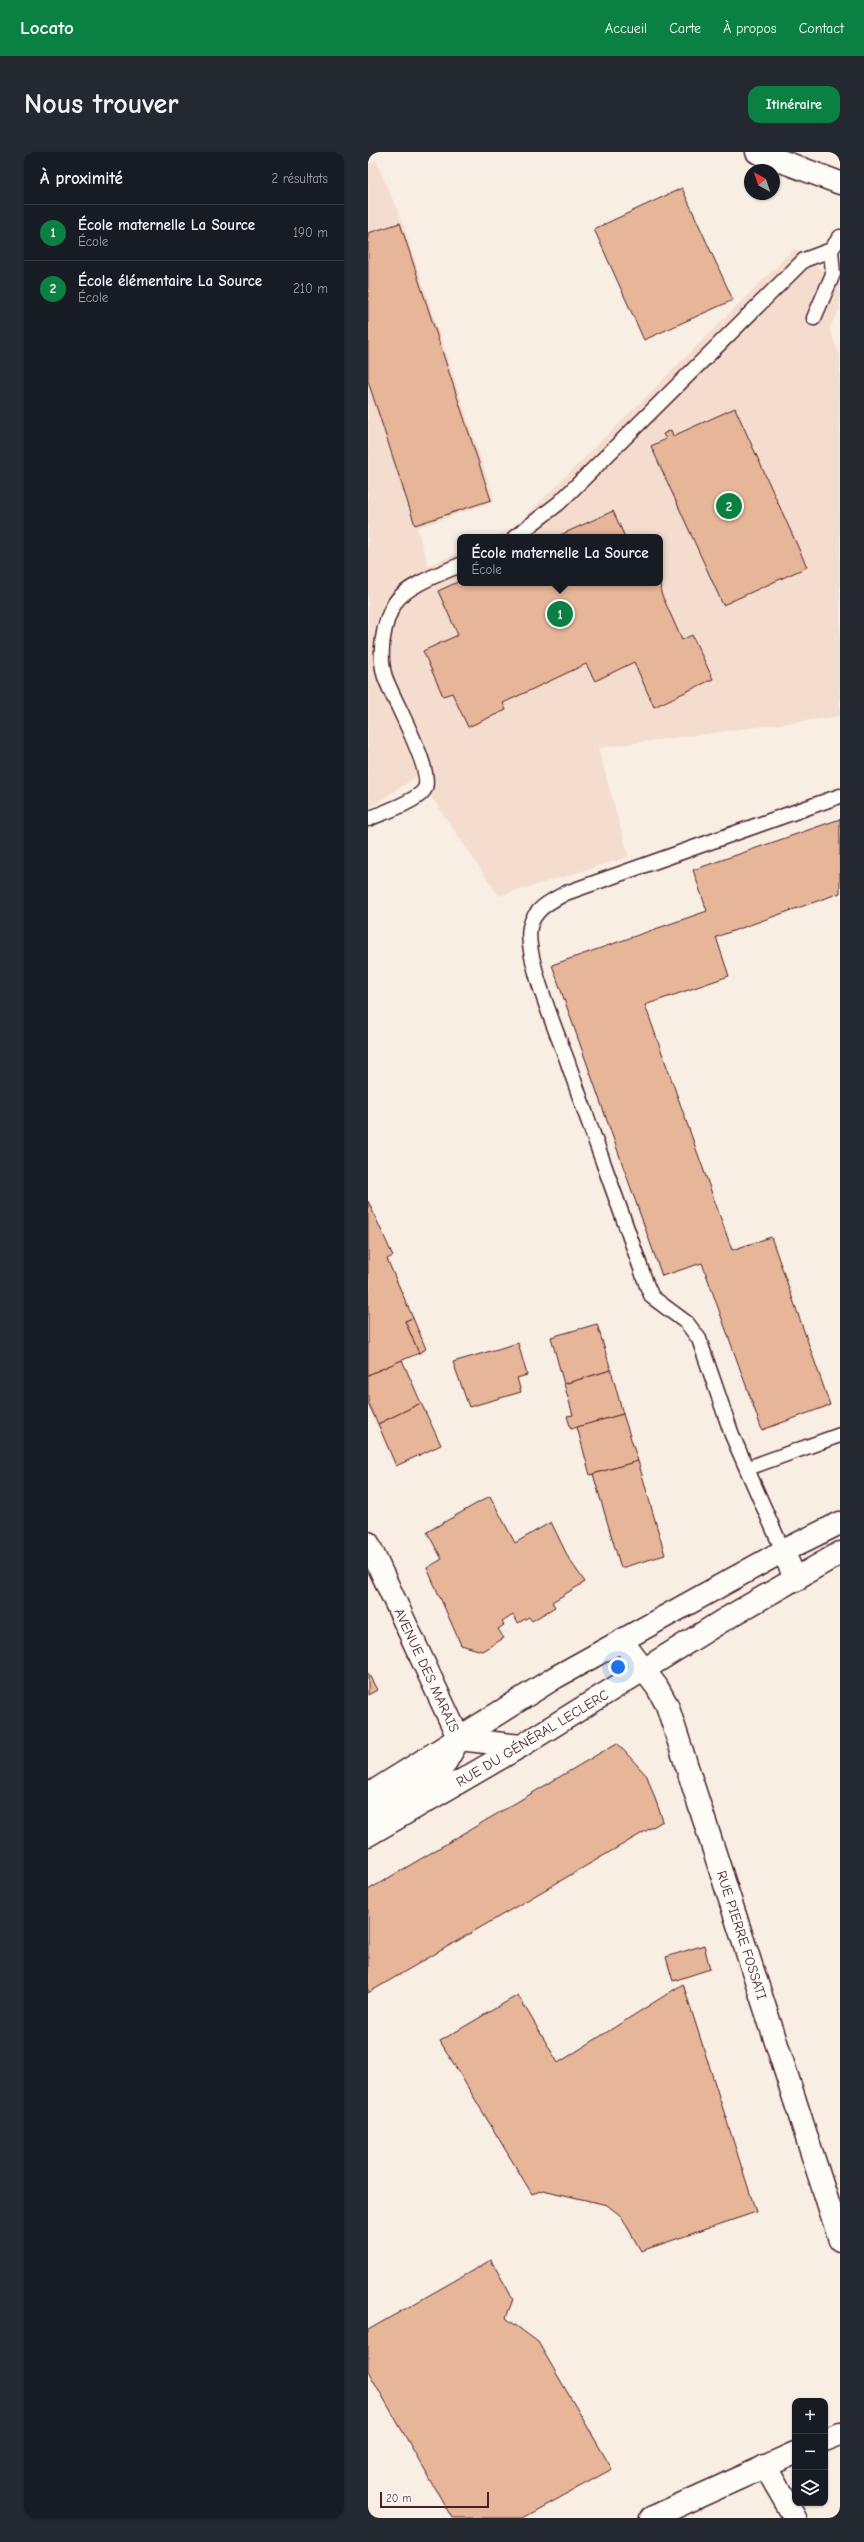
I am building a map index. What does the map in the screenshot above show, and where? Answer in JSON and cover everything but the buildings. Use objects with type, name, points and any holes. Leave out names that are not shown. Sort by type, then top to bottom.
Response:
[{"type":"street","points":[[757,152],[840,183]]},
{"type":"street","points":[[373,1797],[459,1739],[556,1677],[783,1551],[840,1523]]},
{"type":"street","name":"AVENUE DES MARAIS","points":[[368,1543],[459,1739],[521,1746]]},
{"type":"street","points":[[783,1551],[796,1580]]},
{"type":"street","name":"RUE DU GÉNÉRAL LECLERC","points":[[368,1835],[521,1746],[722,1621],[796,1580],[840,1553]]},
{"type":"street","name":"RUE PIERRE FOSSATI","points":[[622,1641],[657,1687],[671,1715],[840,2240]]},
{"type":"street","points":[[828,2439],[840,2434]]},
{"type":"street","points":[[651,2518],[792,2454]]},
{"type":"street","points":[[765,2466],[795,2518]]},
{"type":"lane","points":[[519,534],[559,503],[804,260],[831,250],[840,237]]},
{"type":"lane","points":[[814,318],[833,274],[831,250]]},
{"type":"lane","points":[[368,819],[414,798],[424,790],[427,784],[424,765],[385,676],[381,654],[385,630],[395,602],[409,590],[457,566]]},
{"type":"lane","points":[[783,1551],[748,1468],[732,1435],[698,1339],[687,1323],[652,1297],[647,1286],[544,997],[529,942],[530,928],[534,915],[550,902],[566,894],[840,796]]},
{"type":"lane","points":[[748,1468],[840,1434]]},
{"type":"shaded area","points":[[376,160],[403,224],[495,501],[417,528],[428,566],[457,553],[457,586],[663,586],[663,534],[500,534],[515,527],[795,248],[804,260],[840,279],[840,309],[829,328],[840,355],[840,716],[598,748],[629,857],[499,896],[417,776],[368,809],[368,164]]},
{"type":"place","name":"École élémentaire La Source","points":[[729,506]]},
{"type":"place","name":"École maternelle La Source","points":[[560,614]]}]
